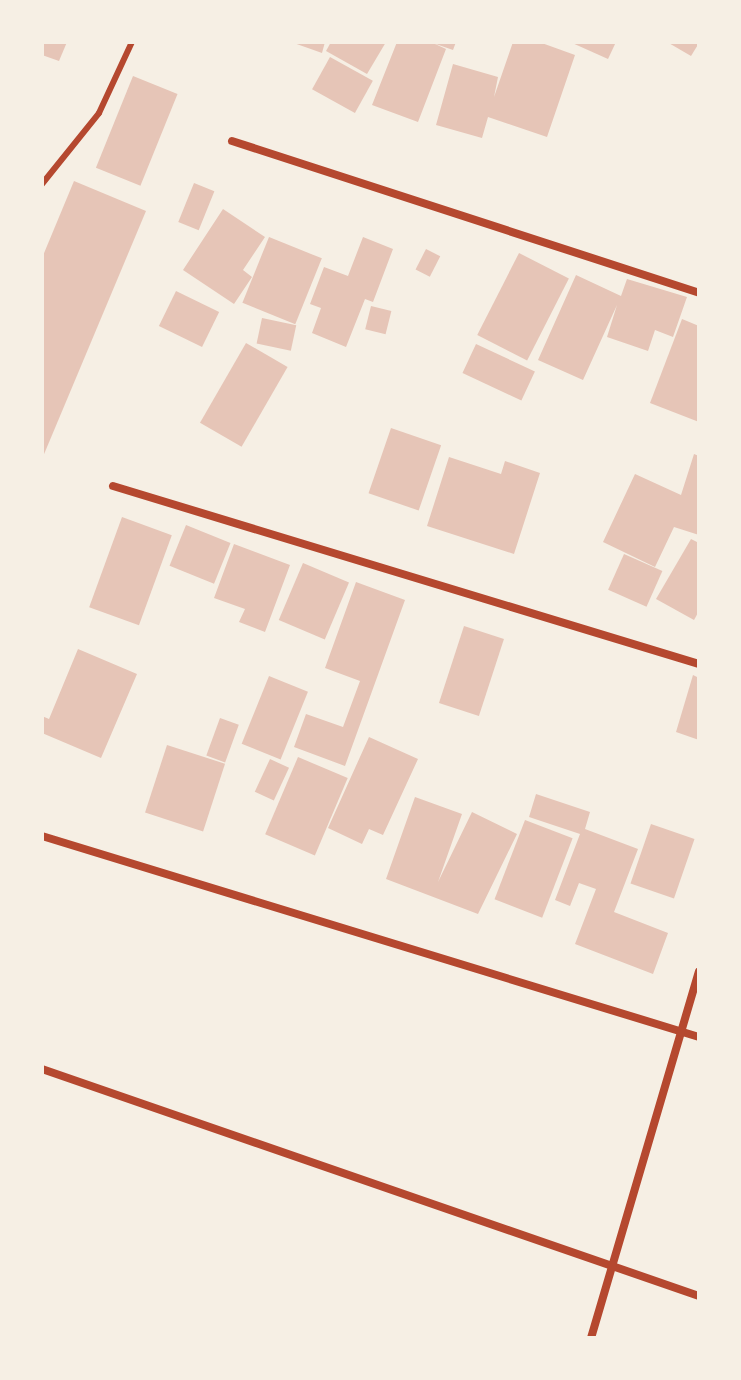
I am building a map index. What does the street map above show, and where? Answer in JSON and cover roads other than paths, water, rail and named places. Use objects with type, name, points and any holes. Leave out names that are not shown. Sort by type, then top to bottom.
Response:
[{"type":"street","points":[[232,141],[699,293]]},
{"type":"street","points":[[113,486],[699,664]]},
{"type":"street","points":[[42,836],[699,1037]]},
{"type":"street","points":[[591,1338],[679,1031],[699,972]]},
{"type":"street","points":[[42,1069],[699,1296]]},
{"type":"lane","points":[[42,184],[99,113],[132,42]]}]
